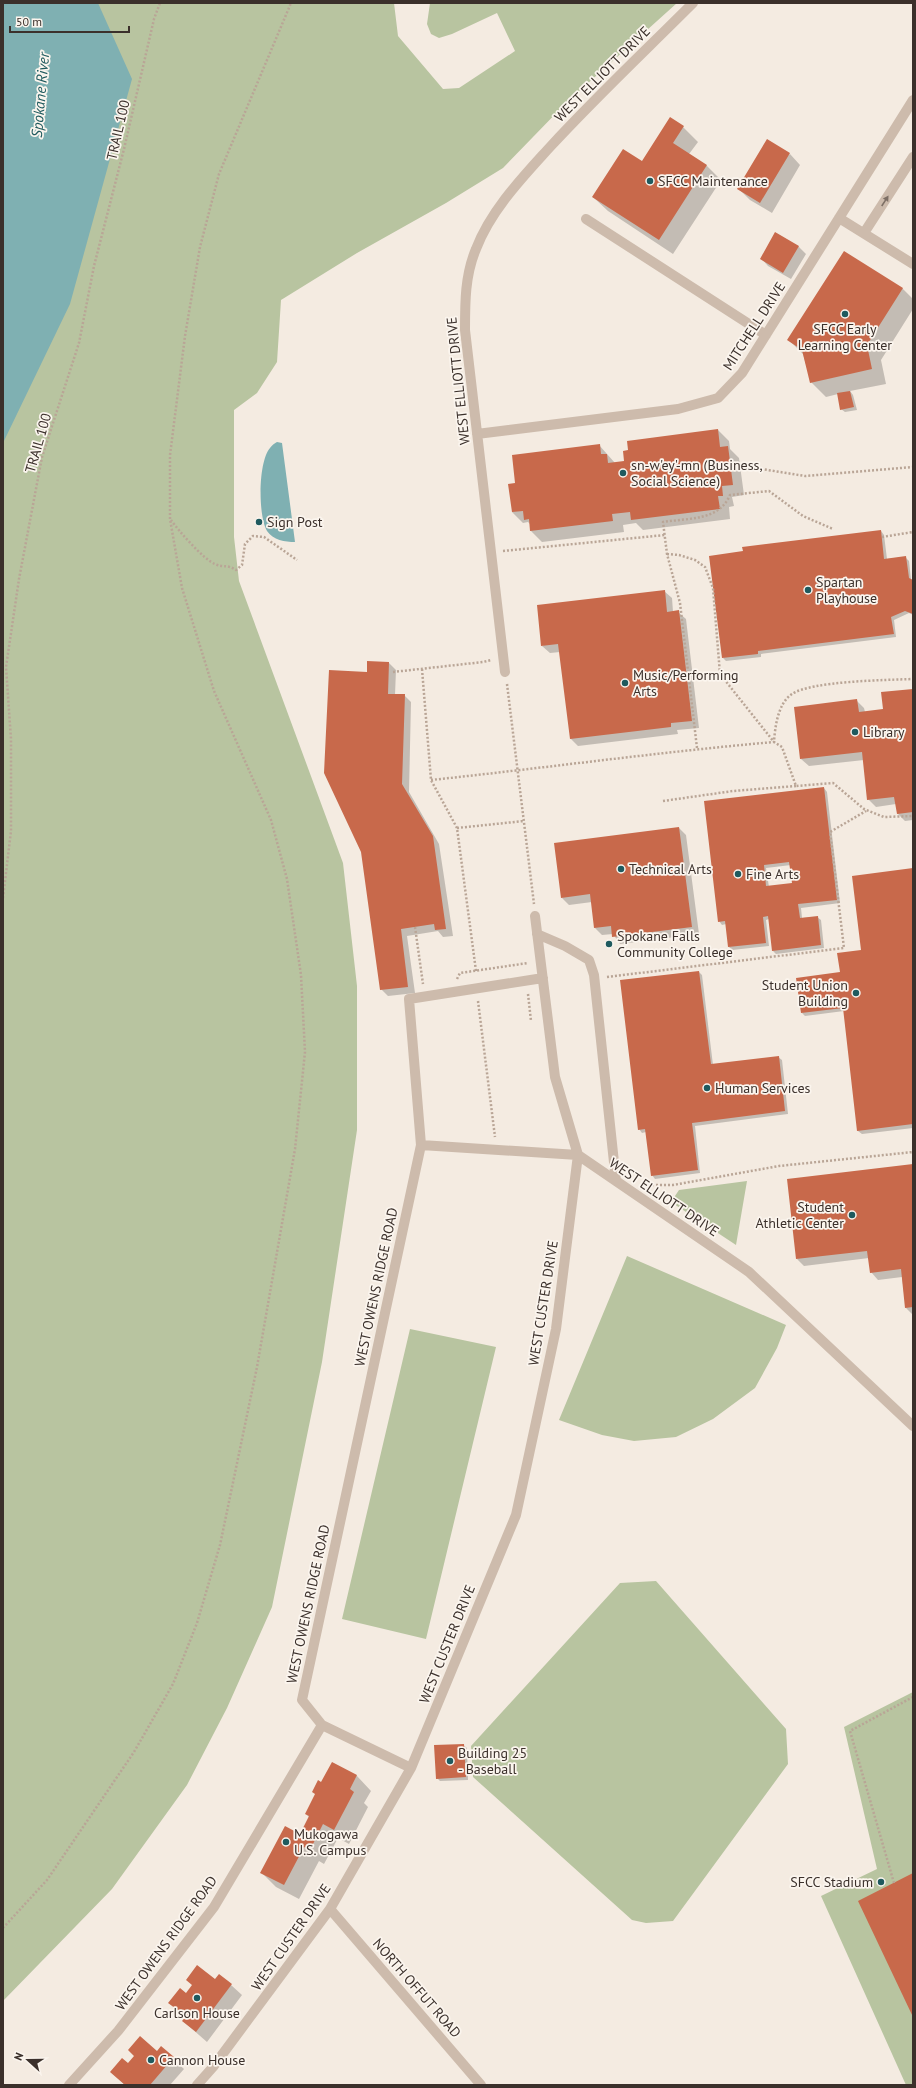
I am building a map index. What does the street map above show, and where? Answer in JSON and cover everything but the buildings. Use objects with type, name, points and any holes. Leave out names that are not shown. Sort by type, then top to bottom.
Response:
[{"type":"street","name":"WEST ELLIOTT DRIVE","points":[[505,672],[465,330],[466,294],[469,270],[484,230],[512,190],[546,152],[694,3]]},
{"type":"street","name":"MITCHELL DRIVE","points":[[477,434],[678,409],[718,398],[742,372],[913,100]]},
{"type":"street","points":[[864,233],[913,157]]},
{"type":"street","points":[[839,218],[913,264]]},
{"type":"street","points":[[586,219],[766,335]]},
{"type":"street","points":[[535,916],[538,934],[555,1078],[578,1155],[421,1145],[409,999],[543,978]]},
{"type":"street","points":[[538,934],[565,946],[589,960],[594,975],[619,1183]]},
{"type":"street","name":"WEST OWENS RIDGE ROAD","points":[[69,2085],[118,2031],[214,1907],[322,1725],[302,1700],[421,1145]]},
{"type":"street","name":"WEST ELLIOTT DRIVE","points":[[578,1155],[749,1272],[913,1426]]},
{"type":"street","name":"WEST CUSTER DRIVE","points":[[197,2085],[213,2067],[330,1909],[411,1768],[516,1515],[556,1329],[578,1155]]},
{"type":"street","points":[[322,1725],[411,1768]]},
{"type":"street","name":"NORTH OFFUT ROAD","points":[[330,1909],[481,2085]]},
{"type":"path","name":"TRAIL 100","points":[[3,898],[11,830],[11,739],[6,667],[19,579],[42,457],[80,343],[94,266],[124,149],[154,19],[160,3]]},
{"type":"path","points":[[3,1928],[47,1880],[134,1752],[173,1684],[197,1623],[220,1545],[257,1367],[295,1148],[305,1052],[301,975],[287,879],[270,820],[214,690],[182,588],[170,519],[170,455],[185,336],[202,239],[219,174],[291,3]]},
{"type":"path","points":[[749,468],[805,476],[913,467]]},
{"type":"path","points":[[697,748],[680,603],[667,554],[663,522],[709,516],[717,512],[726,504],[730,495],[769,491],[803,516],[833,529]]},
{"type":"path","points":[[170,519],[182,536],[215,564],[230,566],[236,570],[242,565],[245,544],[253,536],[264,537],[298,560]]},
{"type":"path","points":[[882,537],[913,532]]},
{"type":"path","points":[[490,552],[664,535]]},
{"type":"path","points":[[667,554],[679,555],[695,560],[705,567],[713,588],[720,674],[774,742],[782,747],[796,786]]},
{"type":"path","points":[[393,672],[483,662],[503,656]]},
{"type":"path","points":[[422,669],[431,780],[457,828],[476,971]]},
{"type":"path","points":[[505,672],[535,916]]},
{"type":"path","points":[[774,742],[775,724],[783,705],[791,695],[808,688],[913,679]]},
{"type":"path","points":[[431,780],[517,771],[697,748],[774,742]]},
{"type":"path","points":[[663,801],[733,791],[833,783],[867,810],[884,817],[913,816]]},
{"type":"path","points":[[607,977],[844,948],[830,832],[867,810]]},
{"type":"path","points":[[457,828],[524,821]]},
{"type":"path","points":[[415,927],[422,984],[429,983]]},
{"type":"path","points":[[456,980],[460,973],[528,964],[528,957]]},
{"type":"path","points":[[528,994],[531,1021]]},
{"type":"path","points":[[478,1001],[495,1137],[495,1150]]},
{"type":"path","points":[[619,1183],[672,1184],[779,1166],[913,1152]]},
{"type":"path","points":[[894,1883],[850,1731],[913,1697]]},
{"type":"green space","points":[[98,3],[394,3],[398,36],[443,89],[459,88],[515,51],[497,13],[452,34],[439,38],[431,34],[427,24],[430,3],[677,3],[566,103],[503,168],[446,203],[357,253],[281,300],[277,362],[257,393],[234,410],[234,537],[239,581],[343,863],[357,986],[357,1130],[322,1362],[272,1607],[227,1708],[187,1785],[112,1889],[3,2001],[3,390],[86,111]]},
{"type":"green space","points":[[747,1181],[736,1245],[671,1202],[679,1190]]},
{"type":"green space","points":[[627,1256],[786,1325],[777,1348],[755,1388],[713,1419],[676,1437],[634,1441],[602,1435],[559,1420]]},
{"type":"green space","points":[[410,1329],[496,1347],[426,1639],[342,1619]]},
{"type":"green space","points":[[656,1581],[786,1729],[788,1764],[673,1921],[646,1923],[632,1920],[473,1777],[471,1746],[620,1583]]},
{"type":"green space","name":"SFCC Stadium","points":[[913,1692],[913,2085],[906,2085],[821,1896],[877,1869],[844,1727]]},
{"type":"water","name":"Spokane River","points":[[3,3],[98,3],[132,79],[70,304],[3,443]]},
{"type":"water","points":[[277,442],[282,443],[295,542],[287,542],[272,537],[267,531],[262,514],[261,476],[263,465],[270,448]]},
{"type":"place","name":"SFCC Maintenance","points":[[650,181]]},
{"type":"place","name":"SFCC Early Learning Center","points":[[845,314]]},
{"type":"place","name":"sn-w'ey'-mn (Business, Social Science)","points":[[623,473]]},
{"type":"place","name":"Sign Post","points":[[259,522]]},
{"type":"place","name":"Spartan Playhouse","points":[[808,590]]},
{"type":"place","name":"Music/Performing Arts","points":[[625,683]]},
{"type":"place","name":"Library","points":[[855,732]]},
{"type":"place","name":"Technical Arts","points":[[621,869]]},
{"type":"place","name":"Fine Arts","points":[[738,874]]},
{"type":"place","name":"Spokane Falls Community College","points":[[609,944]]},
{"type":"place","name":"Student Union Building","points":[[856,993]]},
{"type":"place","name":"Human Services","points":[[707,1088]]},
{"type":"place","name":"Student Athletic Center","points":[[852,1215]]},
{"type":"place","name":"Building 25 - Baseball","points":[[450,1761]]},
{"type":"place","name":"Mukogawa U.S. Campus","points":[[286,1842]]},
{"type":"place","name":"SFCC Stadium","points":[[881,1882]]},
{"type":"place","name":"Carlson House","points":[[197,1998]]},
{"type":"place","name":"Cannon House","points":[[151,2060]]}]
